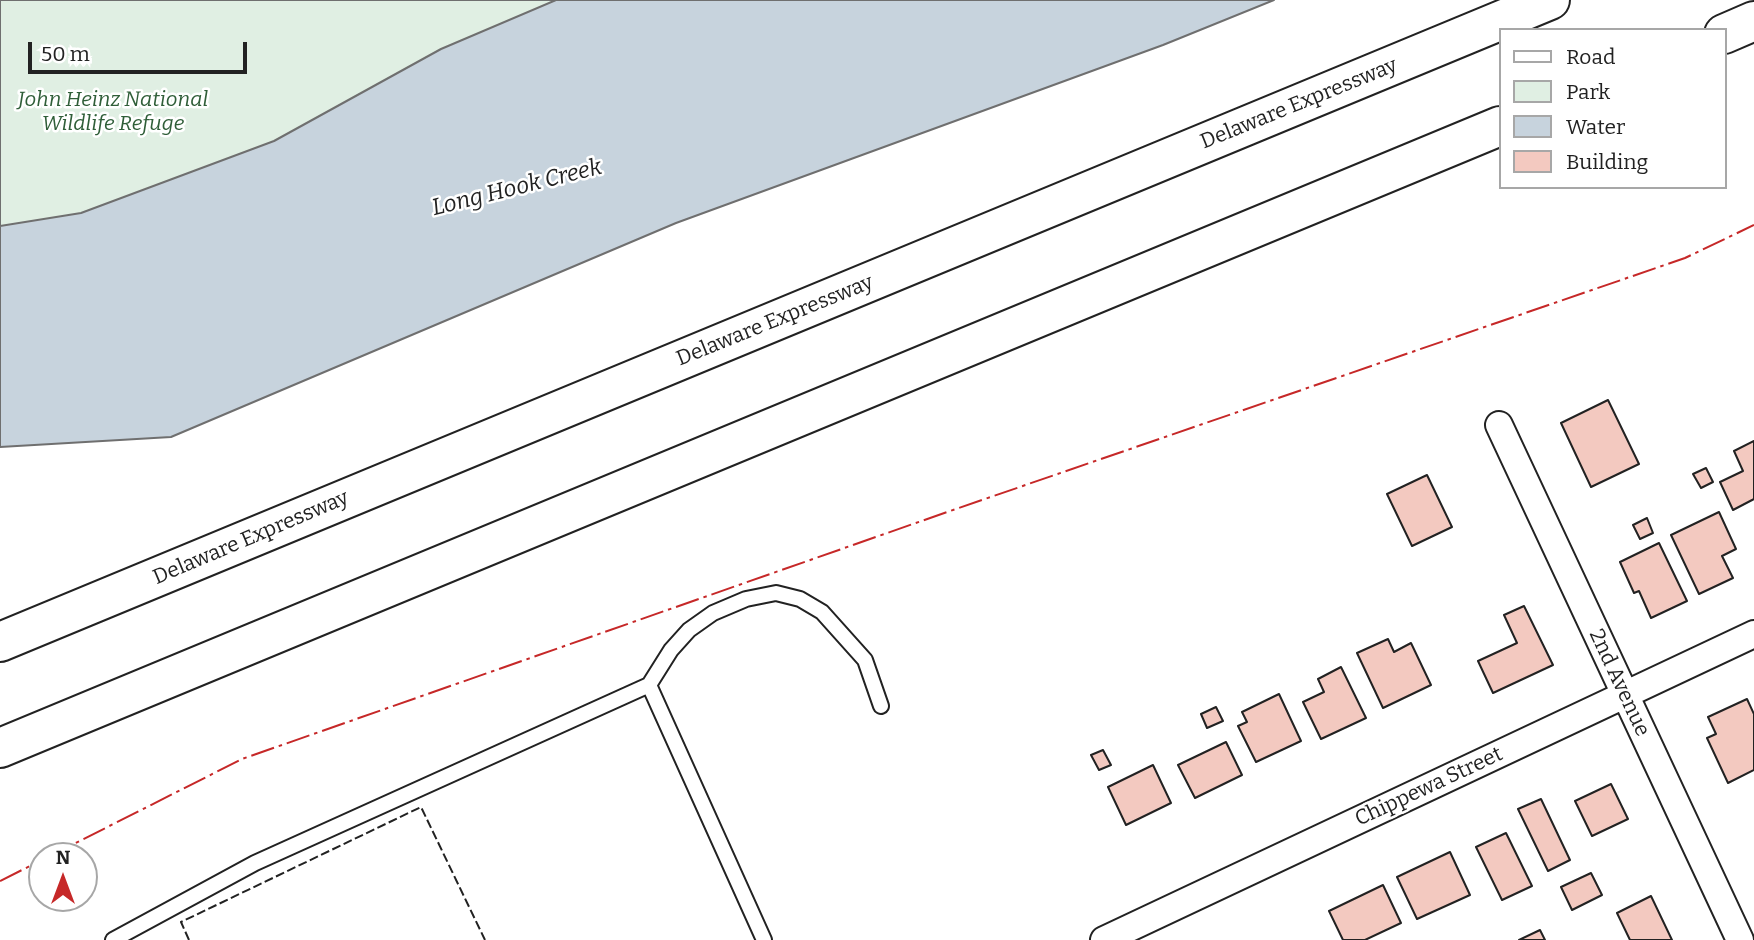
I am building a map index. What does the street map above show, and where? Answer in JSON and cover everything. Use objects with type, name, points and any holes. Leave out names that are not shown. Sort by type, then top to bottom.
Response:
[{"type":"highway","name":"Delaware Expressway","points":[[0,642],[1550,0]]},
{"type":"highway","points":[[1726,33],[1754,21]]},
{"type":"highway","points":[[0,748],[1498,127]]},
{"type":"street","name":"2nd Avenue","points":[[1499,425],[1740,940]]},
{"type":"street","name":"Chippewa Street","points":[[1104,940],[1754,634]]},
{"type":"lane","points":[[113,940],[255,863],[649,685],[671,650],[689,630],[713,613],[746,599],[776,593],[800,599],[822,612],[865,660],[881,706]]},
{"type":"lane","points":[[649,685],[764,940]]},
{"type":"green space","name":"John Heinz National Wildlife Refuge","points":[[0,0],[751,0],[0,262]]},
{"type":"water","name":"Long Hook Creek","points":[[556,0],[1274,0],[1163,45],[676,223],[171,437],[0,447],[0,226],[81,213],[274,141],[441,49]]},
{"type":"building","points":[[1608,400],[1639,464],[1591,487],[1561,423]]},
{"type":"building","points":[[1754,441],[1754,499],[1733,510],[1720,482],[1743,471],[1734,451]]},
{"type":"building","points":[[1706,468],[1713,482],[1701,488],[1693,474]]},
{"type":"building","points":[[1427,475],[1452,527],[1412,546],[1387,494]]},
{"type":"building","points":[[1719,512],[1736,549],[1722,556],[1733,578],[1699,594],[1671,535]]},
{"type":"building","points":[[1647,518],[1653,533],[1640,539],[1633,525]]},
{"type":"building","points":[[1659,543],[1687,601],[1651,618],[1639,591],[1634,593],[1620,562]]},
{"type":"building","points":[[1524,606],[1553,665],[1493,693],[1478,661],[1517,643],[1504,615]]},
{"type":"building","points":[[1388,639],[1394,652],[1411,643],[1431,685],[1383,708],[1357,653]]},
{"type":"building","points":[[1341,667],[1366,718],[1321,739],[1303,702],[1324,692],[1318,679]]},
{"type":"building","points":[[1279,694],[1301,741],[1256,762],[1238,726],[1247,722],[1242,712]]},
{"type":"building","points":[[1747,699],[1754,714],[1754,770],[1728,783],[1707,738],[1716,734],[1708,717]]},
{"type":"building","points":[[1216,707],[1223,721],[1207,728],[1201,714]]},
{"type":"building","points":[[1226,742],[1242,775],[1195,798],[1178,765]]},
{"type":"building","points":[[1103,750],[1111,765],[1099,770],[1091,755]]},
{"type":"building","points":[[1153,765],[1171,803],[1126,825],[1108,787]]},
{"type":"building","points":[[1611,784],[1628,819],[1592,836],[1575,801]]},
{"type":"building","points":[[1541,799],[1570,860],[1548,871],[1518,809]]},
{"type":"building","points":[[1506,833],[1532,886],[1502,900],[1476,847]]},
{"type":"building","points":[[1450,852],[1470,895],[1417,919],[1397,877]]},
{"type":"building","points":[[1591,873],[1602,895],[1572,910],[1561,887]]},
{"type":"building","points":[[1383,885],[1401,923],[1365,940],[1343,940],[1329,911]]},
{"type":"building","points":[[1651,896],[1672,940],[1630,940],[1617,913]]},
{"type":"building","points":[[1540,930],[1545,940],[1519,940]]},
{"type":"fence","points":[[189,940],[181,922],[421,807],[485,940]]},
{"type":"power","points":[[78,842],[242,759],[1685,258],[1754,225]]},
{"type":"power","points":[[0,881],[28,867]]}]
